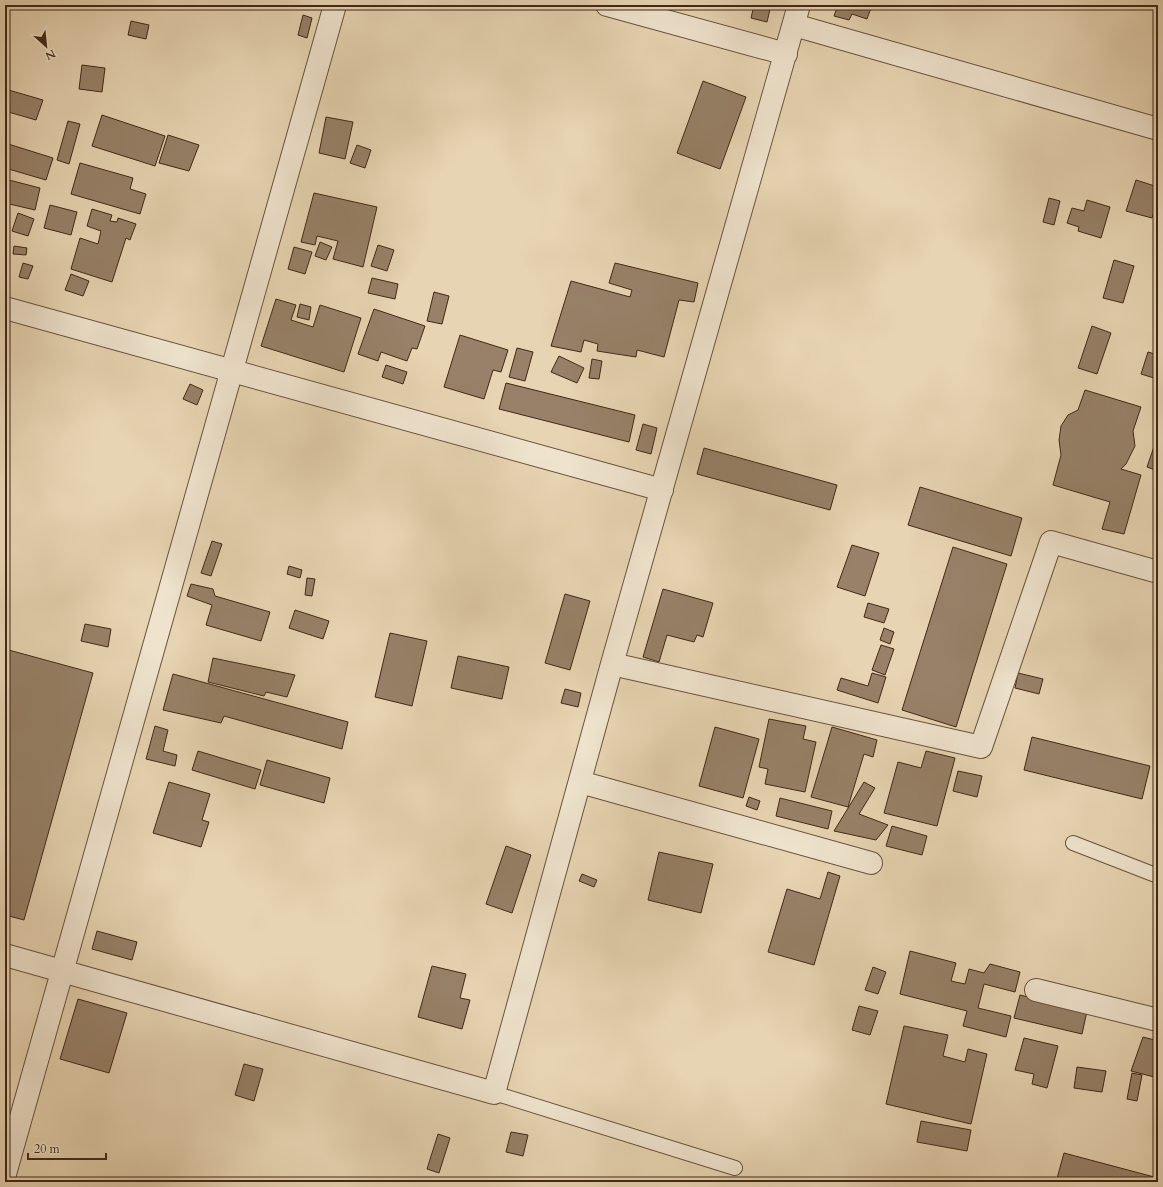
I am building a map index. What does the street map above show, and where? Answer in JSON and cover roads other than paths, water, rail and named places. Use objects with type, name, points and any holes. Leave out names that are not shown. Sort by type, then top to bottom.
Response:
[{"type":"street","points":[[5,1174],[335,5]]},
{"type":"street","points":[[607,5],[786,54]]},
{"type":"street","points":[[5,955],[494,1093],[612,664],[797,15],[1158,129]]},
{"type":"street","points":[[5,308],[662,490]]},
{"type":"street","points":[[612,664],[981,747],[1051,542],[1158,572]]},
{"type":"street","points":[[580,782],[871,863]]},
{"type":"street","points":[[1036,990],[1158,1020]]},
{"type":"lane","points":[[1073,843],[1158,876]]},
{"type":"lane","points":[[494,1093],[735,1168]]}]
